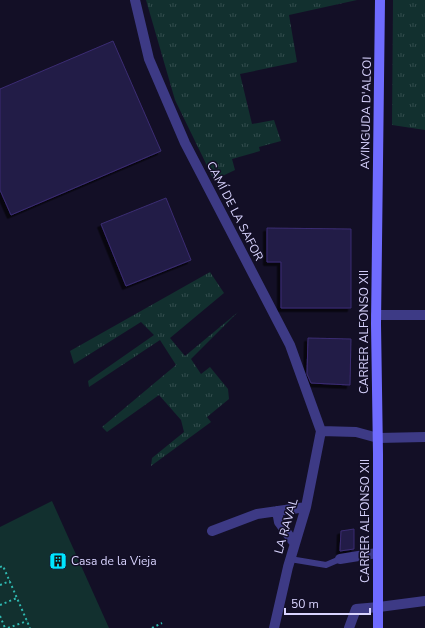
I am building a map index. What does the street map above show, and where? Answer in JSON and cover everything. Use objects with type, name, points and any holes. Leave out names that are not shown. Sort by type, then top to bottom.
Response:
[{"type":"street","name":"CAMÍ DE LA SAFOR","points":[[135,0],[149,59],[185,143],[290,345],[321,431]]},
{"type":"street","name":"AVINGUDA D'ALCOI","points":[[377,226],[380,0]]},
{"type":"street","name":"CARRER ALFONSO XII","points":[[377,226],[376,314],[378,438],[378,628]]},
{"type":"street","points":[[376,314],[425,315]]},
{"type":"street","points":[[321,431],[356,432],[378,438],[425,437]]},
{"type":"street","name":"LA RAVAL","points":[[274,628],[290,559],[306,507],[321,431]]},
{"type":"street","points":[[212,531],[257,514],[306,507]]},
{"type":"street","points":[[277,511],[279,522],[295,544]]},
{"type":"street","points":[[340,559],[378,553]]},
{"type":"street","points":[[348,628],[356,609],[378,608],[425,601]]},
{"type":"lane","points":[[290,559],[326,565],[340,559]]},
{"type":"path","points":[[0,567],[3,566],[30,628]]},
{"type":"path","points":[[0,585],[10,581]]},
{"type":"path","points":[[0,605],[17,598]]},
{"type":"path","points":[[0,616],[7,628],[27,620]]},
{"type":"path","points":[[152,628],[162,623]]},
{"type":"green space","points":[[146,0],[357,0],[289,15],[297,62],[240,74],[252,124],[274,120],[281,141],[259,147],[260,151],[232,159],[235,170],[214,180],[175,100]]},
{"type":"green space","points":[[393,0],[425,0],[425,130],[392,125]]},
{"type":"green space","points":[[210,272],[224,293],[170,338],[185,356],[238,312],[191,359],[201,374],[210,367],[228,389],[229,399],[207,417],[211,422],[151,466],[152,458],[184,432],[181,420],[159,395],[107,432],[102,427],[176,365],[160,340],[89,387],[88,381],[154,335],[141,322],[74,364],[70,351]]},
{"type":"green space","points":[[52,501],[109,628],[0,628],[0,527]]},
{"type":"building","points":[[113,41],[161,151],[11,215],[0,190],[0,89]]},
{"type":"building","points":[[166,198],[191,260],[126,286],[101,224]]},
{"type":"building","points":[[267,228],[351,229],[351,308],[281,308],[281,262],[267,262]]},
{"type":"building","points":[[308,338],[351,339],[350,385],[311,383],[307,374]]},
{"type":"building","points":[[354,529],[354,549],[340,551],[341,531]]},
{"type":"place","name":"Casa de la Vieja","points":[[58,561]]}]
